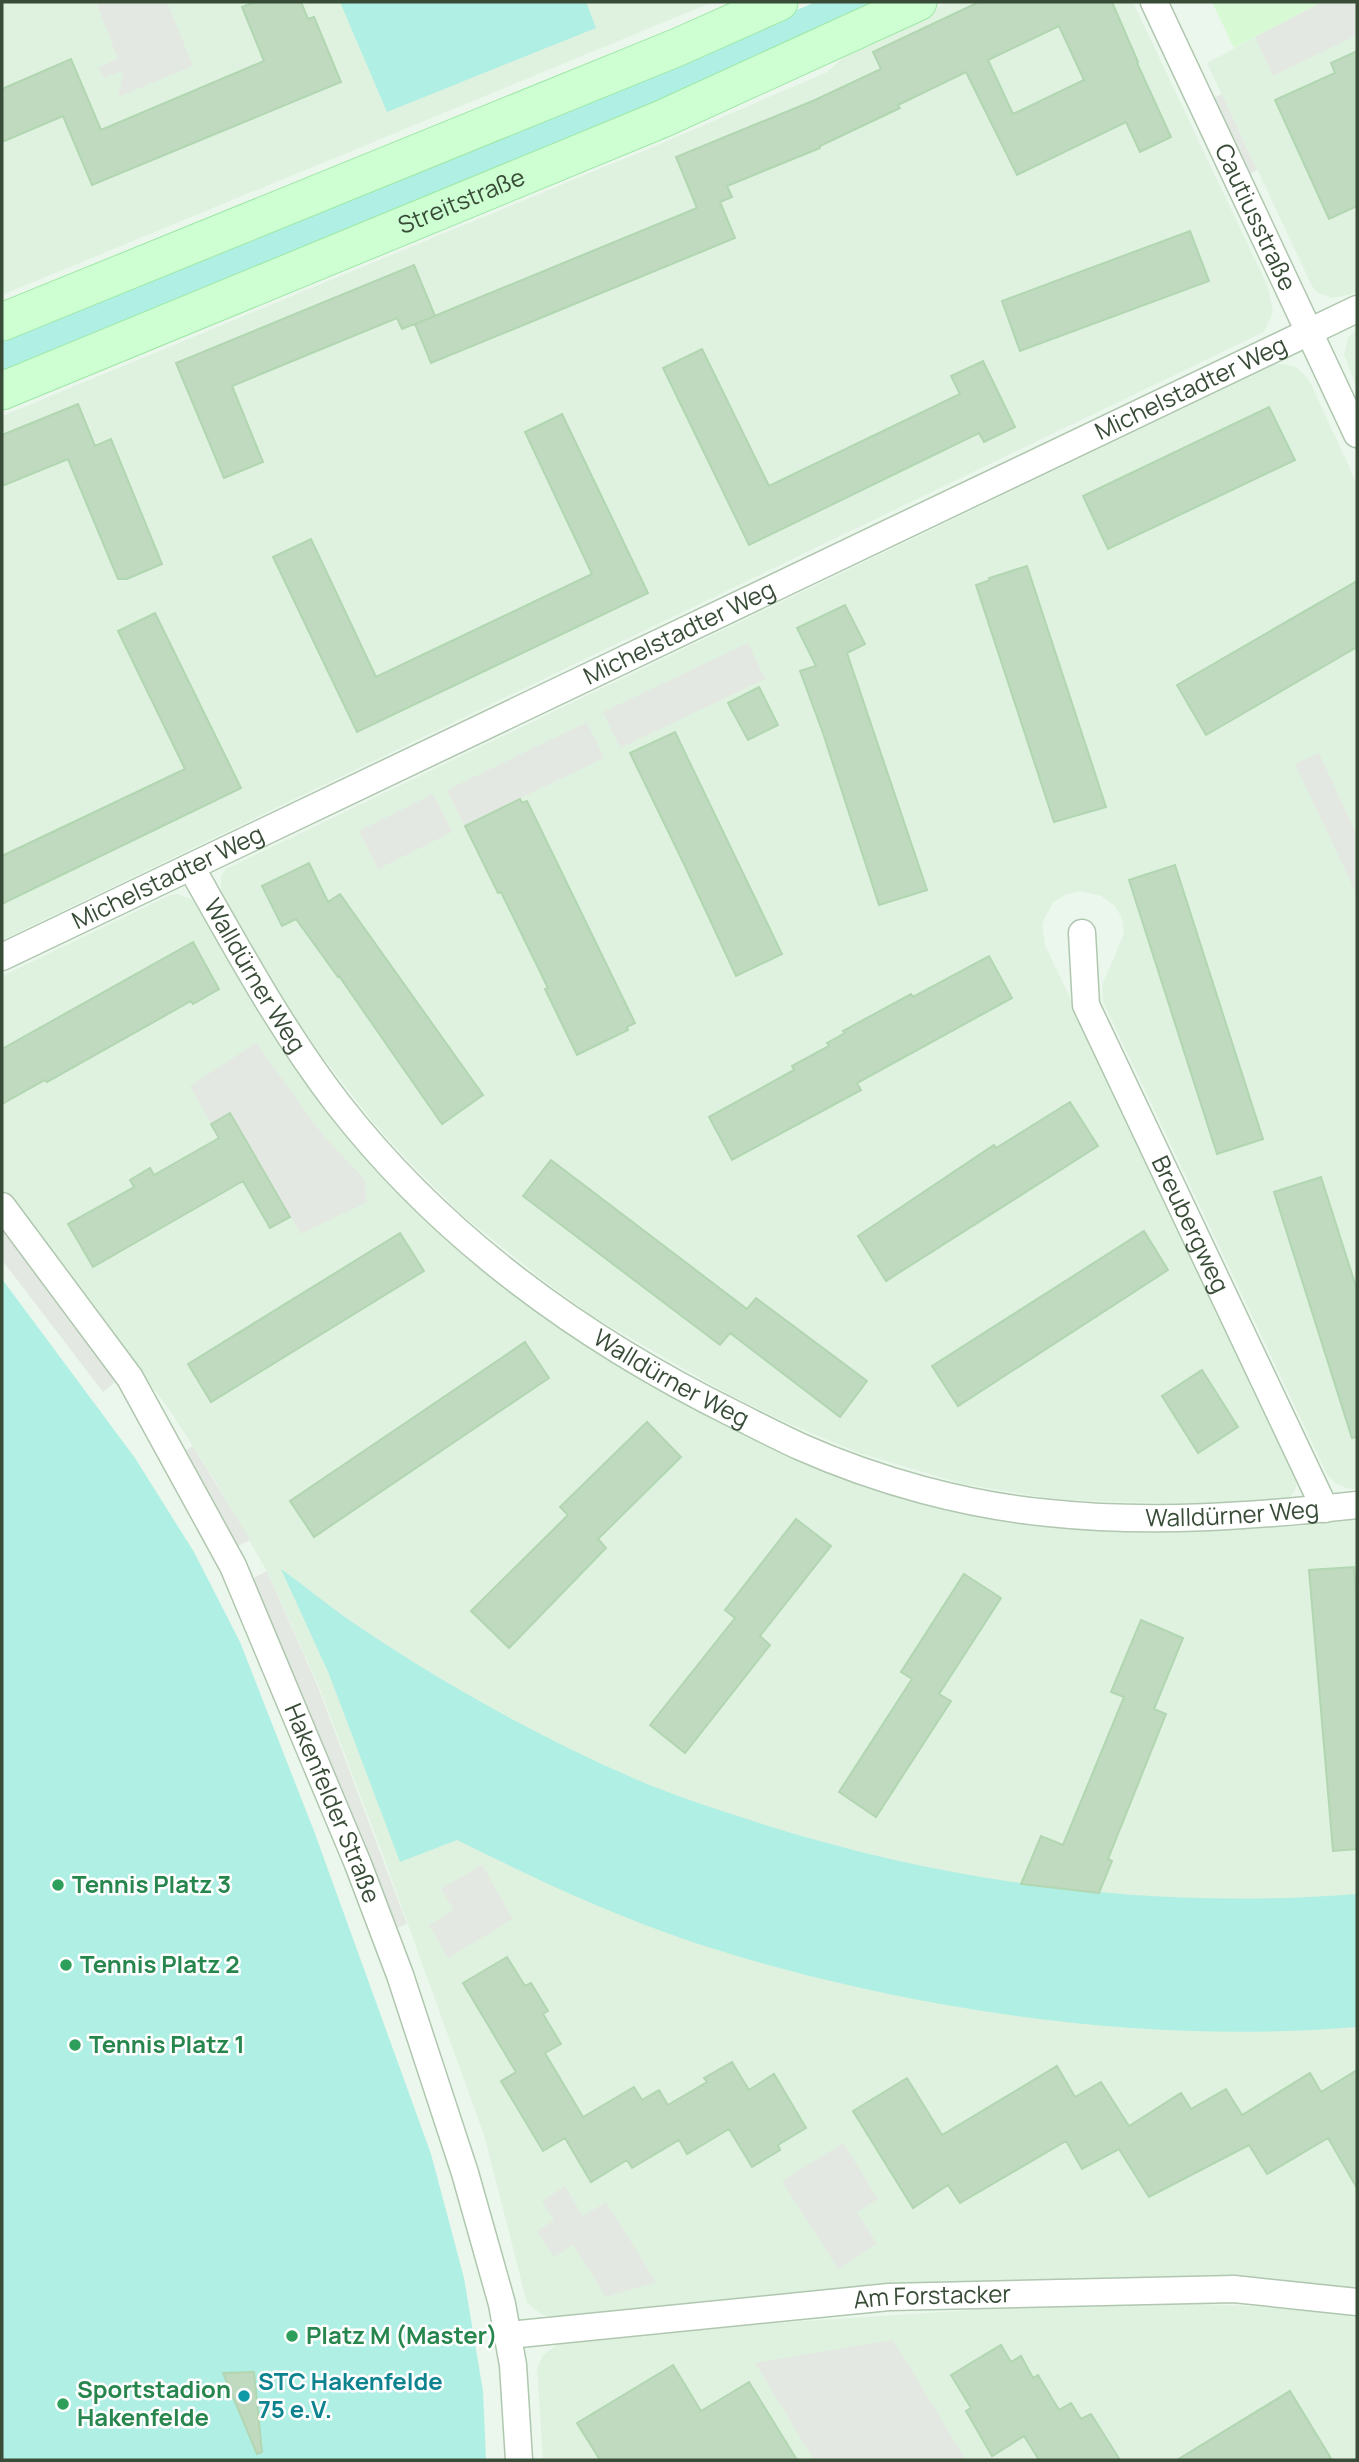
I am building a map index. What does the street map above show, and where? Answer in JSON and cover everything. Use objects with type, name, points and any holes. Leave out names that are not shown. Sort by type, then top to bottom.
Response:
[{"type":"main road","points":[[2,322],[678,47],[779,2]]},
{"type":"main road","name":"Streitstraße","points":[[2,391],[662,119],[918,2]]},
{"type":"street","name":"Cautiusstraße","points":[[1154,2],[1357,434]]},
{"type":"street","name":"Michelstadter Weg","points":[[2,957],[1357,309]]},
{"type":"street","name":"Walldürner Weg","points":[[191,867],[276,1016],[339,1105],[376,1150],[468,1240],[519,1283],[632,1360],[703,1399],[801,1447],[932,1492],[976,1502],[1048,1513],[1111,1517],[1233,1517],[1357,1505]]},
{"type":"street","name":"Breubergweg","points":[[1082,933],[1086,1004],[1325,1508]]},
{"type":"street","name":"Hakenfelder Straße","points":[[2,1206],[130,1378],[233,1566],[391,1950],[465,2173],[509,2335],[519,2460]]},
{"type":"street","name":"Am Forstacker","points":[[509,2335],[902,2297],[1234,2289],[1357,2302]]},
{"type":"shaded area","points":[[2,2],[713,2],[2,295]]},
{"type":"shaded area","points":[[96,2],[167,2],[193,66],[118,97],[124,70],[104,78],[99,67],[118,59]]},
{"type":"shaded area","points":[[340,2],[586,2],[596,28],[387,112]]},
{"type":"shaded area","points":[[816,2],[889,2],[712,81],[2,375],[2,339]]},
{"type":"shaded area","points":[[948,2],[1133,2],[1268,287],[1273,312],[1264,332],[2,940],[2,416],[667,141],[827,72],[860,43]]},
{"type":"shaded area","points":[[1212,2],[1322,2],[1234,48]]},
{"type":"shaded area","points":[[1322,2],[1357,2],[1357,291],[1332,298],[1317,292],[1312,286],[1207,63]]},
{"type":"shaded area","points":[[1322,2],[1357,2],[1357,35],[1273,76],[1255,37]]},
{"type":"shaded area","points":[[1222,94],[1257,170],[1249,174],[1214,98]]},
{"type":"shaded area","points":[[1357,328],[1357,388],[1344,355],[1348,338]]},
{"type":"shaded area","points":[[1274,365],[1297,367],[1309,380],[1357,484],[1357,1489],[1336,1484],[1327,1474],[1103,1002],[1102,985],[1124,934],[1122,918],[1114,905],[1101,896],[1080,891],[1053,902],[1042,924],[1045,945],[1296,1474],[1296,1488],[1290,1498],[1285,1500],[1194,1504],[1085,1501],[1046,1498],[963,1484],[859,1453],[787,1423],[726,1393],[592,1316],[461,1214],[372,1121],[318,1051],[273,986],[221,890],[221,876],[226,869]]},
{"type":"shaded area","points":[[748,643],[765,679],[620,748],[603,712]]},
{"type":"shaded area","points":[[587,722],[604,758],[464,825],[447,790]]},
{"type":"shaded area","points":[[1319,753],[1357,835],[1357,895],[1295,764]]},
{"type":"shaded area","points":[[433,794],[452,832],[378,869],[359,831]]},
{"type":"shaded area","points":[[177,894],[192,899],[251,1000],[294,1065],[573,1335],[628,1371],[713,1418],[782,1450],[1169,1531],[1298,1526],[1357,1519],[1357,2289],[1233,2276],[555,2318],[541,2314],[527,2303],[484,2135],[319,1687],[269,1575],[214,1479],[171,1412],[2,1188],[2,976]]},
{"type":"shaded area","points":[[256,1043],[322,1134],[364,1179],[367,1202],[301,1234],[231,1113],[211,1124],[190,1086]]},
{"type":"shaded area","points":[[2,1222],[120,1378],[103,1392],[2,1260]]},
{"type":"shaded area","points":[[2,1279],[135,1458],[194,1552],[240,1642],[314,1831],[431,2154],[464,2278],[483,2391],[486,2460],[2,2460]]},
{"type":"shaded area","points":[[193,1446],[250,1540],[232,1549],[176,1457]]},
{"type":"shaded area","points":[[281,1569],[388,1646],[456,1688],[526,1726],[648,1784],[753,1821],[901,1861],[1052,1887],[1128,1895],[1204,1898],[1357,1894],[1357,2027],[1229,2032],[1165,2030],[1037,2019],[974,2010],[848,1985],[710,1948],[586,1901],[457,1840],[400,1862],[329,1674]]},
{"type":"shaded area","points":[[267,1571],[318,1687],[407,1924],[389,1931],[248,1581]]},
{"type":"shaded area","points":[[482,1865],[513,1919],[448,1958],[429,1925],[454,1910],[441,1889]]},
{"type":"shaded area","points":[[843,2143],[878,2199],[857,2212],[877,2244],[838,2269],[782,2181]]},
{"type":"shaded area","points":[[565,2186],[583,2216],[606,2202],[656,2282],[606,2297],[573,2245],[554,2257],[537,2231],[554,2220],[542,2201]]},
{"type":"shaded area","points":[[1176,2303],[1324,2309],[1357,2314],[1357,2460],[543,2460],[537,2369],[543,2355],[559,2343],[746,2325],[910,2314],[1058,2305]]},
{"type":"shaded area","points":[[893,2340],[966,2460],[814,2460],[755,2363]]},
{"type":"building","points":[[255,2],[301,2],[308,19],[314,17],[341,82],[92,185],[63,116],[2,142],[2,89],[71,59],[101,130],[264,61],[242,7]]},
{"type":"building","points":[[979,2],[1112,2],[1171,137],[1140,152],[1126,122],[1017,175],[966,72],[898,105],[900,108],[820,148],[727,186],[732,197],[720,202],[735,238],[431,363],[415,324],[697,208],[676,157],[815,100],[881,69],[873,52]],"holes":[[[1059,26],[1084,80],[1013,114],[988,60]]]},
{"type":"building","points":[[1357,51],[1357,206],[1329,219],[1275,100],[1335,73],[1331,63]]},
{"type":"building","points":[[1190,231],[1209,281],[1020,351],[1002,301]]},
{"type":"building","points":[[414,265],[435,316],[402,329],[397,318],[232,386],[263,462],[224,478],[176,363]]},
{"type":"building","points":[[702,349],[769,486],[960,394],[951,376],[983,361],[1015,427],[984,442],[979,433],[749,545],[663,368]]},
{"type":"building","points":[[78,404],[95,446],[111,439],[162,564],[127,579],[118,579],[68,459],[2,486],[2,435]]},
{"type":"building","points":[[1269,407],[1295,460],[1108,549],[1083,496]]},
{"type":"building","points":[[562,414],[648,593],[357,732],[273,557],[311,539],[376,677],[592,574],[525,432]]},
{"type":"building","points":[[1027,566],[1106,807],[1054,822],[976,585]]},
{"type":"building","points":[[1357,581],[1357,647],[1206,735],[1177,685]]},
{"type":"building","points":[[845,605],[865,644],[847,653],[927,890],[879,905],[800,671],[816,666],[797,628]]},
{"type":"building","points":[[155,613],[241,788],[2,904],[2,856],[185,769],[118,631]]},
{"type":"building","points":[[759,687],[778,725],[748,740],[728,703]]},
{"type":"building","points":[[675,732],[782,954],[736,976],[630,753]]},
{"type":"building","points":[[520,799],[522,803],[527,801],[635,1023],[627,1027],[628,1030],[577,1055],[545,989],[548,988],[465,826]]},
{"type":"building","points":[[309,863],[328,902],[340,894],[483,1095],[442,1124],[296,919],[282,926],[262,886]]},
{"type":"building","points":[[1175,865],[1263,1139],[1217,1154],[1129,880]]},
{"type":"building","points":[[193,942],[219,989],[193,1004],[191,1001],[47,1082],[45,1080],[2,1104],[2,1049]]},
{"type":"building","points":[[989,956],[1012,998],[857,1083],[861,1090],[732,1160],[709,1117],[794,1070],[792,1066],[829,1046],[827,1043],[845,1033],[843,1031]]},
{"type":"building","points":[[1070,1102],[1098,1146],[886,1281],[858,1236],[994,1145],[996,1148]]},
{"type":"building","points":[[230,1113],[290,1217],[270,1228],[243,1181],[93,1267],[68,1224],[134,1187],[130,1180],[150,1168],[154,1175],[219,1138],[211,1124]]},
{"type":"building","points":[[551,1160],[747,1309],[756,1298],[867,1381],[840,1417],[730,1333],[720,1345],[523,1196]]},
{"type":"building","points":[[1321,1177],[1357,1290],[1357,1437],[1352,1438],[1274,1192]]},
{"type":"building","points":[[1144,1231],[1168,1270],[958,1406],[932,1366]]},
{"type":"building","points":[[400,1233],[424,1271],[211,1402],[188,1364]]},
{"type":"building","points":[[525,1342],[549,1378],[314,1537],[290,1501]]},
{"type":"building","points":[[1202,1370],[1238,1427],[1198,1453],[1162,1396]]},
{"type":"building","points":[[647,1422],[681,1457],[598,1539],[606,1548],[509,1648],[471,1611],[568,1515],[560,1507]]},
{"type":"building","points":[[796,1519],[831,1546],[760,1636],[770,1645],[685,1753],[650,1725],[735,1618],[725,1610]]},
{"type":"building","points":[[1354,1567],[1357,1606],[1357,1849],[1333,1851],[1309,1570]]},
{"type":"building","points":[[964,1574],[1001,1598],[939,1694],[951,1701],[876,1817],[839,1792],[912,1679],[901,1672]]},
{"type":"building","points":[[1141,1620],[1183,1638],[1154,1709],[1166,1714],[1108,1859],[1112,1861],[1099,1893],[1021,1884],[1041,1836],[1063,1845],[1124,1697],[1111,1692]]},
{"type":"building","points":[[507,1957],[525,1986],[531,1983],[548,2011],[543,2014],[561,2044],[545,2053],[583,2117],[634,2087],[642,2100],[659,2090],[668,2105],[707,2082],[704,2078],[732,2062],[749,2090],[774,2074],[806,2128],[778,2145],[780,2150],[752,2167],[729,2129],[687,2154],[679,2140],[632,2168],[627,2160],[591,2182],[565,2138],[543,2151],[501,2081],[516,2072],[463,1983]]},
{"type":"building","points":[[1057,2066],[1075,2097],[1101,2082],[1129,2126],[1181,2093],[1191,2109],[1226,2089],[1242,2115],[1310,2073],[1321,2092],[1357,2070],[1357,2188],[1328,2138],[1267,2174],[1249,2145],[1149,2197],[1119,2149],[1082,2169],[1066,2141],[960,2203],[948,2185],[913,2208],[853,2111],[907,2078],[942,2135]]},
{"type":"building","points":[[1001,2345],[1011,2362],[1021,2356],[1033,2378],[1038,2375],[1059,2410],[1071,2403],[1081,2419],[1091,2414],[1120,2460],[1039,2460],[1024,2436],[992,2456],[966,2411],[971,2408],[951,2375]]},
{"type":"building","points":[[673,2365],[701,2411],[749,2382],[797,2460],[600,2460],[577,2423]]},
{"type":"building","name":"STC Hakenfelde 75 e.V.","points":[[254,2372],[262,2452],[257,2454],[223,2373]]},
{"type":"building","points":[[1290,2391],[1332,2460],[1177,2460]]},
{"type":"place","name":"Tennis Platz 3","points":[[58,1885]]},
{"type":"place","name":"Tennis Platz 2","points":[[66,1965]]},
{"type":"place","name":"Tennis Platz 1","points":[[75,2045]]},
{"type":"place","name":"Platz M (Master)","points":[[292,2336]]},
{"type":"place","name":"STC Hakenfelde 75 e.V.","points":[[244,2396]]},
{"type":"place","name":"Sportstadion Hakenfelde","points":[[63,2404]]}]
